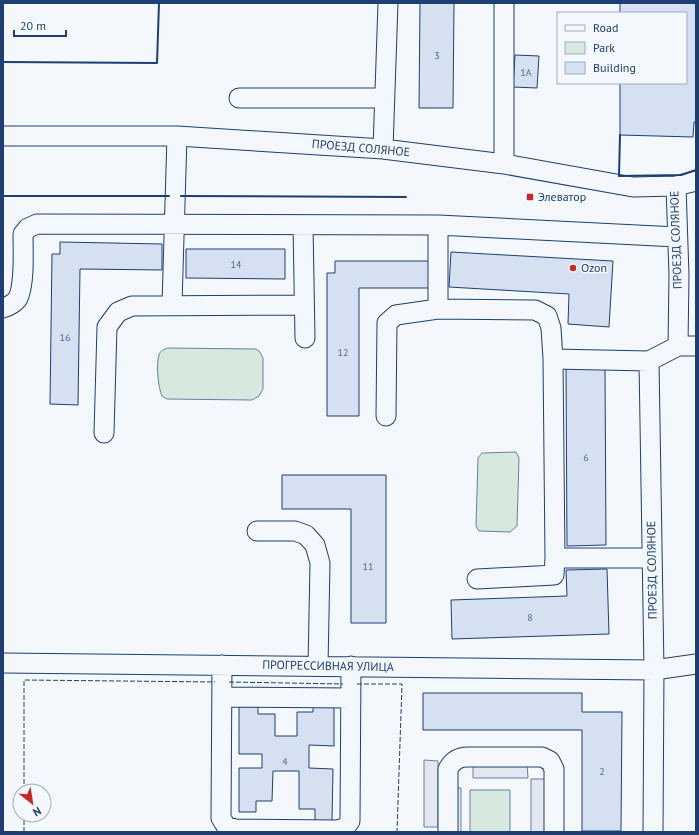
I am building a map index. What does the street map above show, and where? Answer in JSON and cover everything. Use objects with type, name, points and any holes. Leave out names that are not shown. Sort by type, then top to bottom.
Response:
[{"type":"street","points":[[383,149],[388,3]]},
{"type":"street","points":[[504,3],[504,164]]},
{"type":"street","points":[[239,98],[385,98]]},
{"type":"street","name":"ПРОЕЗД СОЛЯНОЕ","points":[[3,136],[177,136],[383,149],[504,164],[633,187],[676,186],[678,275],[687,346],[649,361],[654,670],[653,832]]},
{"type":"street","points":[[172,305],[177,136]]},
{"type":"street","points":[[676,186],[696,181]]},
{"type":"street","points":[[3,308],[7,307],[18,299],[22,288],[23,234],[28,228],[37,224],[438,225],[677,237]]},
{"type":"street","points":[[303,225],[304,338]]},
{"type":"street","points":[[438,225],[438,308]]},
{"type":"street","points":[[104,433],[108,327],[118,312],[132,306],[304,305]]},
{"type":"street","points":[[386,416],[387,323],[396,315],[438,308],[535,310],[547,316],[551,328],[553,358],[554,575],[477,579]]},
{"type":"street","points":[[553,358],[649,361]]},
{"type":"street","points":[[257,531],[295,531],[306,535],[315,545],[320,563],[318,666]]},
{"type":"street","points":[[555,558],[652,558]]},
{"type":"street","name":"ПРОГРЕССИВНАЯ УЛИЦА","points":[[3,663],[654,670],[696,664]]},
{"type":"street","points":[[222,665],[221,818],[226,826],[235,829],[337,830],[345,828],[350,821],[351,666]]},
{"type":"street","points":[[222,697],[351,698]]},
{"type":"street","points":[[448,832],[448,769],[454,761],[459,758],[468,757],[542,757],[550,761],[554,769],[554,832]]},
{"type":"green space","points":[[168,348],[256,349],[260,352],[263,358],[263,389],[259,396],[252,400],[167,399],[162,396],[159,382],[158,364],[160,352]]},
{"type":"green space","points":[[516,452],[519,458],[517,526],[510,532],[479,531],[476,526],[478,458],[482,453]]},
{"type":"green space","points":[[470,790],[510,790],[510,832],[470,832]]},
{"type":"shaded area","points":[[424,760],[438,761],[438,827],[424,827]]},
{"type":"shaded area","points":[[473,764],[527,764],[528,778],[473,778]]},
{"type":"shaded area","points":[[531,779],[545,779],[545,832],[531,832]]},
{"type":"shaded area","points":[[454,788],[461,788],[461,832],[454,832]]},
{"type":"building","points":[[420,3],[454,3],[453,108],[419,108]]},
{"type":"building","points":[[620,3],[696,3],[696,122],[694,122],[693,137],[620,135],[620,84],[687,84],[687,12],[620,12]]},
{"type":"building","points":[[515,55],[539,56],[537,88],[513,87]]},
{"type":"building","points":[[60,242],[162,244],[162,270],[80,269],[78,405],[50,404],[52,254],[60,254]]},
{"type":"building","points":[[186,249],[285,249],[285,279],[186,278]]},
{"type":"building","points":[[451,252],[613,261],[609,327],[568,324],[569,294],[449,287]]},
{"type":"building","points":[[335,261],[430,261],[430,288],[359,288],[359,416],[327,416],[327,273],[335,273]]},
{"type":"building","points":[[566,368],[605,368],[606,545],[567,546]]},
{"type":"building","points":[[282,475],[386,475],[386,623],[351,623],[351,509],[282,509]]},
{"type":"building","points":[[607,569],[609,634],[452,639],[451,600],[567,596],[566,570]]},
{"type":"building","points":[[423,693],[582,693],[582,712],[622,712],[621,831],[582,831],[582,730],[423,730]]},
{"type":"building","points":[[239,704],[258,704],[258,714],[275,714],[275,736],[297,736],[297,712],[313,712],[313,704],[334,704],[334,746],[309,745],[309,768],[333,769],[332,821],[315,821],[315,809],[299,809],[299,771],[273,771],[272,801],[256,801],[256,812],[239,812],[239,768],[262,768],[262,754],[239,754]]},
{"type":"fence","points":[[24,783],[24,680],[215,682]]},
{"type":"fence","points":[[229,682],[343,684]]},
{"type":"fence","points":[[357,684],[402,684],[397,832]]},
{"type":"fence","points":[[24,823],[24,832]]},
{"type":"wall","points":[[3,62],[157,63],[159,3]]},
{"type":"wall","points":[[620,135],[619,176],[681,175],[696,170]]},
{"type":"wall","points":[[3,196],[169,196]]},
{"type":"wall","points":[[181,196],[406,197]]},
{"type":"place","name":"Элеватор","points":[[530,197]]},
{"type":"place","name":"Ozon","points":[[573,268]]}]
